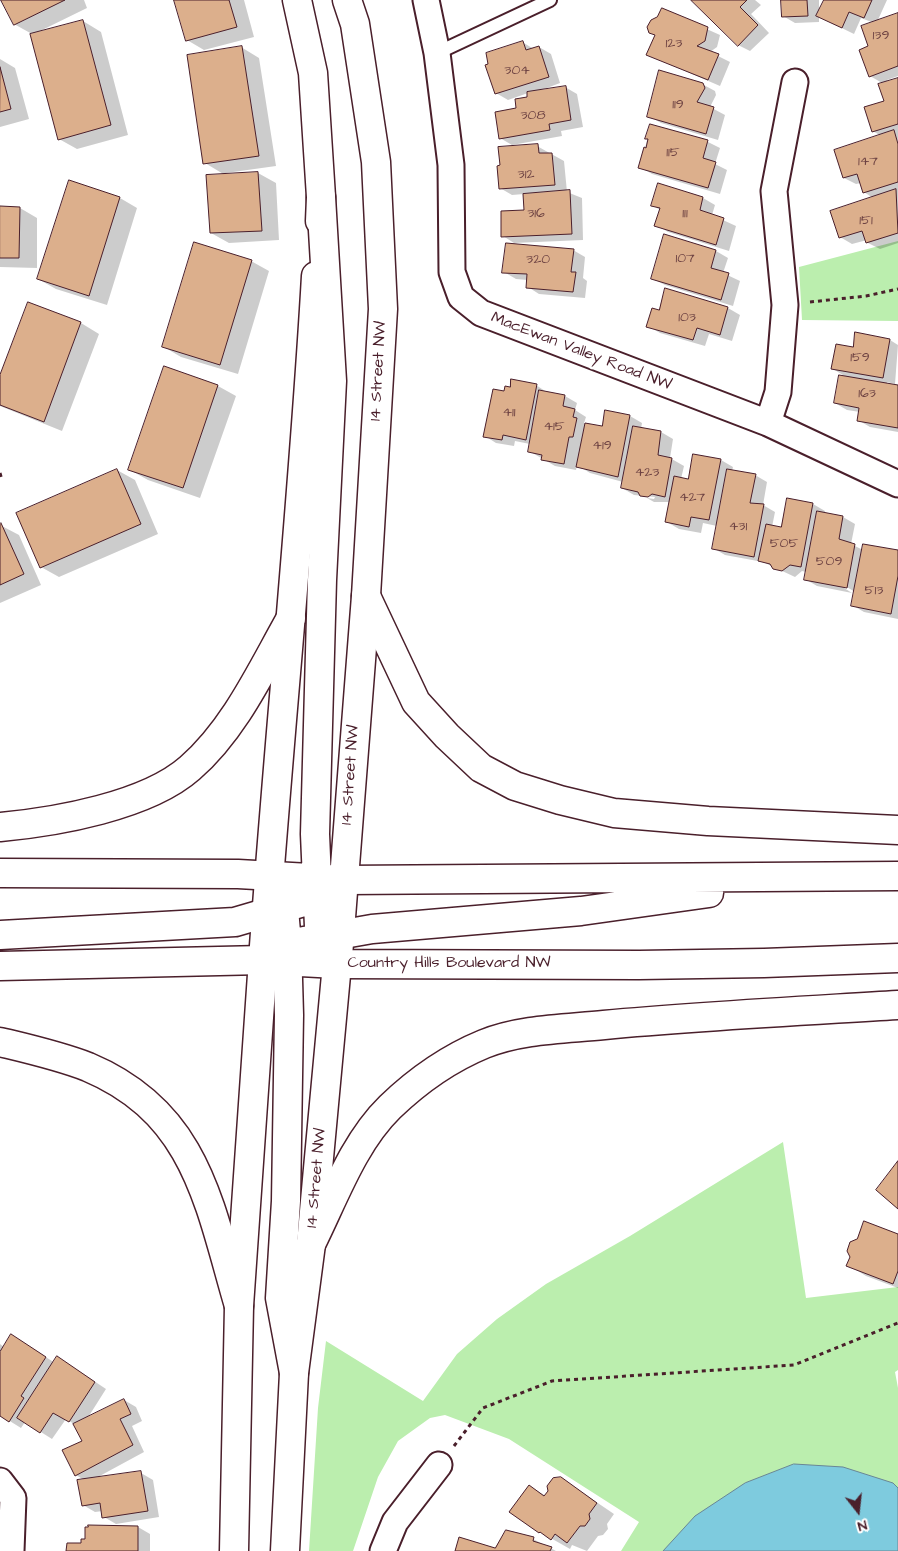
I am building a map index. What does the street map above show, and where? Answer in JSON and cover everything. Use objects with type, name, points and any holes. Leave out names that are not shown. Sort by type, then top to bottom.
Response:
[{"type":"main road","points":[[297,0],[313,73],[332,381],[322,580],[316,834],[319,927],[332,936]]},
{"type":"main road","name":"14 Street NW","points":[[285,1551],[294,1373],[311,1244],[337,964],[332,936],[345,880],[350,790],[366,596],[383,308],[376,162],[355,24],[347,0]]},
{"type":"main road","points":[[294,1373],[280,1298],[286,1181],[289,1015],[279,955],[275,911],[268,875],[308,409],[321,196]]},
{"type":"main road","points":[[366,596],[416,702],[447,736],[481,768],[515,786],[560,800],[614,813],[708,821],[898,830]]},
{"type":"main road","points":[[0,827],[42,823],[91,812],[156,791],[190,769],[234,717],[291,618]]},
{"type":"main road","points":[[0,873],[268,875],[317,888]]},
{"type":"main road","points":[[0,934],[234,922],[275,911],[317,888],[345,880],[898,876]]},
{"type":"main road","points":[[279,955],[332,936],[372,929],[581,911],[812,878]]},
{"type":"main road","points":[[234,1551],[238,1306],[279,955]]},
{"type":"main road","name":"Country Hills Boulevard NW","points":[[0,966],[279,955],[337,964],[706,964],[898,958]]},
{"type":"main road","points":[[311,1244],[355,1155],[373,1127],[390,1107],[451,1060],[486,1044],[525,1033],[638,1022],[898,1005]]},
{"type":"main road","points":[[0,1042],[87,1066],[133,1092],[169,1124],[195,1167],[215,1223],[238,1306]]},
{"type":"street","name":"MacEwan Valley Road NW","points":[[426,0],[437,53],[451,165],[452,272],[461,297],[481,313],[768,423],[898,484]]},
{"type":"street","points":[[768,423],[778,392],[785,305],[774,192],[795,82]]},
{"type":"street","points":[[383,1551],[395,1522],[439,1465]]},
{"type":"street","points":[[0,1481],[13,1498],[11,1551]]},
{"type":"lane","points":[[437,53],[550,0]]},
{"type":"path","points":[[785,305],[866,296],[898,289]]},
{"type":"path","points":[[0,473],[2,480]]},
{"type":"path","points":[[439,1465],[483,1408],[552,1381],[794,1365],[898,1322]]},
{"type":"green space","points":[[898,241],[898,321],[802,320],[799,267]]},
{"type":"green space","points":[[783,1142],[806,1298],[898,1287],[898,1370],[895,1372],[898,1388],[898,1551],[621,1551],[639,1522],[509,1439],[445,1415],[430,1418],[398,1441],[378,1477],[353,1551],[309,1551],[318,1408],[326,1341],[423,1401],[457,1354],[497,1319],[546,1284],[630,1236]]},
{"type":"water","points":[[794,1464],[843,1467],[893,1483],[898,1488],[898,1551],[663,1551],[695,1516],[745,1483]]},
{"type":"building","points":[[1,0],[65,0],[14,25]]},
{"type":"building","points":[[174,0],[229,0],[237,27],[186,41]]},
{"type":"building","points":[[691,0],[747,0],[740,7],[758,25],[738,46]]},
{"type":"building","points":[[781,0],[807,0],[808,16],[782,17]]},
{"type":"building","points":[[824,0],[872,0],[864,18],[849,12],[842,28],[816,16]]},
{"type":"building","points":[[662,8],[708,27],[705,41],[697,46],[719,54],[708,80],[646,55],[655,35],[649,33],[647,27],[651,20],[657,17]]},
{"type":"building","points":[[898,13],[898,66],[869,77],[859,50],[868,46],[861,26]]},
{"type":"building","points":[[83,20],[111,125],[58,140],[30,34]]},
{"type":"building","points":[[523,41],[526,50],[539,46],[549,77],[495,94],[485,65],[488,64],[486,53]]},
{"type":"building","points":[[242,46],[259,156],[203,164],[187,55]]},
{"type":"building","points":[[0,67],[11,109],[0,112]]},
{"type":"building","points":[[659,70],[703,83],[705,88],[697,102],[714,107],[706,134],[647,117]]},
{"type":"building","points":[[898,78],[898,124],[872,132],[864,107],[884,101],[878,84]]},
{"type":"building","points":[[566,86],[571,120],[549,124],[550,130],[499,139],[495,112],[516,108],[515,99],[527,97],[527,92]]},
{"type":"building","points":[[650,124],[708,140],[703,158],[716,162],[708,188],[638,168],[644,147],[646,148],[648,139],[645,139]]},
{"type":"building","points":[[894,130],[898,144],[898,182],[863,193],[857,174],[843,178],[834,150]]},
{"type":"building","points":[[538,144],[539,153],[552,153],[555,185],[499,189],[497,166],[500,165],[498,147]]},
{"type":"building","points":[[258,172],[262,231],[210,233],[206,175]]},
{"type":"building","points":[[69,180],[120,197],[89,296],[37,279]]},
{"type":"building","points":[[658,183],[703,197],[700,210],[724,218],[716,245],[654,226],[660,208],[651,206]]},
{"type":"building","points":[[896,189],[898,233],[866,243],[862,231],[839,238],[830,211]]},
{"type":"building","points":[[570,190],[572,234],[501,237],[501,211],[524,210],[523,194]]},
{"type":"building","points":[[0,206],[20,207],[19,258],[0,258]]},
{"type":"building","points":[[664,234],[716,250],[711,268],[729,273],[721,300],[651,279]]},
{"type":"building","points":[[194,242],[252,260],[220,365],[162,347]]},
{"type":"building","points":[[506,243],[574,249],[571,272],[576,272],[573,292],[526,288],[527,274],[502,273]]},
{"type":"building","points":[[665,288],[728,307],[720,335],[697,328],[693,340],[646,327],[652,308],[659,310]]},
{"type":"building","points":[[28,302],[81,322],[44,422],[0,405],[0,375]]},
{"type":"building","points":[[855,332],[890,339],[883,378],[831,369],[836,344],[853,347]]},
{"type":"building","points":[[164,366],[218,385],[183,488],[128,470]]},
{"type":"building","points":[[839,375],[898,385],[898,428],[857,421],[859,408],[834,403]]},
{"type":"building","points":[[511,379],[537,384],[526,440],[503,435],[502,440],[483,437],[493,389],[504,391],[505,386],[510,387]]},
{"type":"building","points":[[539,390],[565,395],[563,406],[575,409],[573,417],[577,418],[573,437],[569,437],[564,464],[541,460],[542,455],[528,452]]},
{"type":"building","points":[[605,410],[630,415],[618,477],[576,467],[585,423],[602,426]]},
{"type":"building","points":[[633,426],[661,431],[658,455],[672,458],[665,497],[652,494],[648,497],[640,496],[638,492],[621,488]]},
{"type":"building","points":[[693,454],[721,459],[709,520],[691,517],[689,527],[665,522],[674,476],[688,479]]},
{"type":"building","points":[[117,469],[141,524],[40,568],[16,513]]},
{"type":"building","points":[[727,469],[756,474],[750,503],[764,504],[754,557],[712,549]]},
{"type":"building","points":[[787,498],[813,503],[801,567],[790,565],[782,571],[773,569],[770,564],[758,561],[766,524],[781,527]]},
{"type":"building","points":[[817,511],[843,516],[839,539],[855,544],[847,588],[804,580]]},
{"type":"building","points":[[0,524],[24,574],[0,585]]},
{"type":"building","points":[[863,544],[898,550],[898,576],[891,614],[851,606]]},
{"type":"building","points":[[898,1161],[898,1209],[876,1190]]},
{"type":"building","points":[[864,1221],[898,1234],[898,1271],[893,1284],[846,1266],[850,1257],[847,1251],[850,1242],[857,1239]]},
{"type":"building","points":[[11,1334],[46,1357],[21,1396],[24,1398],[9,1422],[0,1416],[0,1352]]},
{"type":"building","points":[[57,1356],[95,1382],[69,1422],[53,1413],[40,1433],[17,1418]]},
{"type":"building","points":[[124,1399],[131,1414],[120,1419],[133,1445],[75,1476],[62,1450],[82,1441],[73,1424]]},
{"type":"building","points":[[141,1471],[148,1511],[102,1518],[100,1503],[82,1506],[77,1480]]},
{"type":"building","points":[[561,1477],[597,1503],[589,1514],[590,1519],[585,1526],[580,1526],[567,1543],[555,1534],[551,1540],[509,1512],[529,1485],[544,1496],[548,1491],[547,1486],[553,1478]]},
{"type":"building","points":[[88,1525],[138,1526],[138,1551],[66,1551],[67,1543],[81,1543],[81,1539],[85,1539],[85,1527],[88,1527]]},
{"type":"building","points":[[506,1530],[534,1537],[533,1541],[552,1547],[550,1551],[455,1551],[459,1537],[495,1548]]}]
